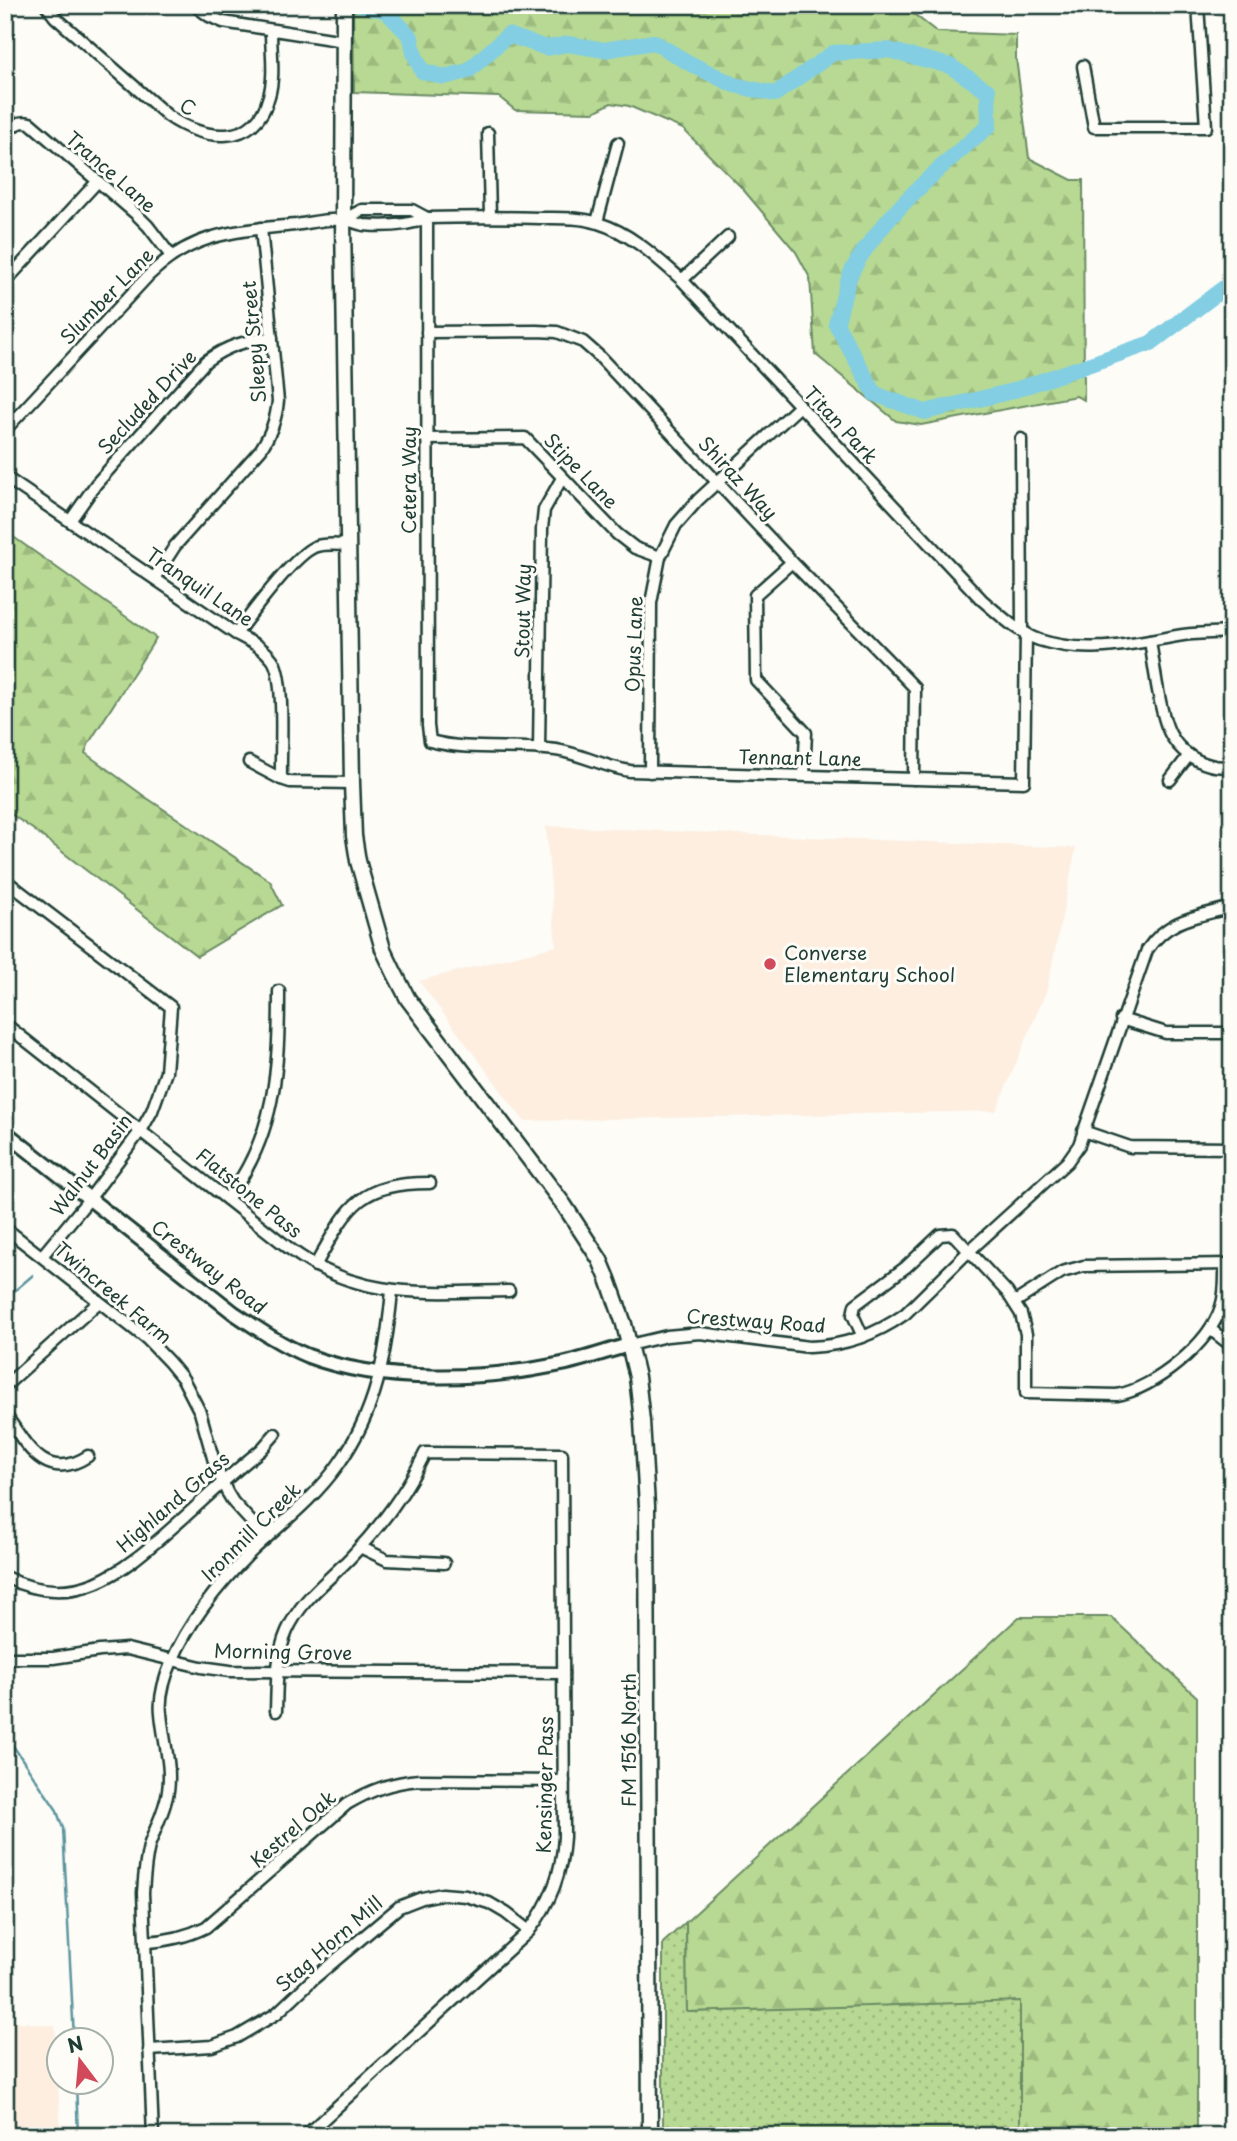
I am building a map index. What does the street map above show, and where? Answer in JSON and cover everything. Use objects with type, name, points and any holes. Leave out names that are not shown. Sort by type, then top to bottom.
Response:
[{"type":"main road","name":"FM 1516 North","points":[[344,5],[343,219],[354,835],[358,861],[383,949],[408,999],[584,1233],[608,1279],[629,1345],[640,1400],[647,1506],[650,2136]]},
{"type":"street","name":"C","points":[[46,5],[55,17],[168,116],[179,124],[205,134],[221,136],[251,125],[261,115],[271,85],[271,31]]},
{"type":"street","points":[[194,5],[223,22],[344,41]]},
{"type":"street","points":[[1083,66],[1094,127],[1206,127],[1198,5]]},
{"type":"street","name":"Trance Lane","points":[[5,134],[22,121],[30,123],[148,226],[171,256]]},
{"type":"street","points":[[488,134],[489,216]]},
{"type":"street","points":[[597,222],[618,143]]},
{"type":"street","points":[[5,282],[98,181]]},
{"type":"street","points":[[343,219],[362,210],[412,210],[427,218]]},
{"type":"street","name":"Titan Park","points":[[427,218],[489,216],[597,222],[648,250],[682,280],[982,600],[1037,639],[1084,649],[1110,648],[1187,635],[1232,632]]},
{"type":"street","points":[[343,219],[363,225],[409,225],[427,218]]},
{"type":"street","name":"Cetera Way","points":[[427,218],[426,439],[430,741]]},
{"type":"street","name":"Slumber Lane","points":[[5,430],[148,276],[171,256],[189,245],[213,236],[343,219]]},
{"type":"street","name":"Sleepy Street","points":[[155,577],[175,546],[261,449],[276,418],[278,401],[261,229]]},
{"type":"street","points":[[682,280],[728,237]]},
{"type":"street","name":"Shiraz Way","points":[[427,332],[557,332],[583,342],[599,356],[792,562],[915,688],[914,779]]},
{"type":"street","name":"Secluded Drive","points":[[70,521],[96,484],[206,361],[236,343],[272,338]]},
{"type":"street","name":"Opus Lane","points":[[650,772],[651,603],[660,557],[676,525],[717,481],[800,406]]},
{"type":"street","name":"Stipe Lane","points":[[426,439],[526,439],[627,542],[635,548],[660,557]]},
{"type":"street","points":[[1021,439],[1024,632]]},
{"type":"street","name":"Tranquil Lane","points":[[5,477],[236,634],[263,649],[274,661],[279,673],[281,779]]},
{"type":"street","name":"Stout Way","points":[[539,748],[542,529],[544,510],[562,478]]},
{"type":"street","points":[[236,634],[264,596],[305,552],[315,546],[349,545]]},
{"type":"street","points":[[792,562],[755,595],[756,680],[806,733],[804,775]]},
{"type":"street","name":"Tennant Lane","points":[[430,741],[448,746],[539,748],[570,753],[610,768],[650,772],[1024,782],[1024,632]]},
{"type":"street","points":[[1150,641],[1163,710],[1171,736],[1189,755],[1204,764],[1232,766]]},
{"type":"street","points":[[1170,780],[1189,755]]},
{"type":"street","points":[[249,762],[281,779],[305,783],[352,783]]},
{"type":"street","name":"Walnut Basin","points":[[5,880],[171,1007],[168,1059],[164,1080],[152,1111],[90,1198],[42,1256]]},
{"type":"street","name":"Crestway Road","points":[[5,1132],[234,1313],[264,1333],[309,1356],[338,1365],[380,1373],[428,1375],[509,1372],[564,1363],[685,1333],[825,1347],[863,1337],[894,1322],[915,1306],[968,1252],[1067,1162],[1079,1145],[1147,950],[1157,936],[1180,922],[1232,907]]},
{"type":"street","points":[[226,1199],[251,1158],[271,1105],[279,1048],[279,991]]},
{"type":"street","points":[[1121,1019],[1166,1033],[1232,1033]]},
{"type":"street","name":"Flatstone Pass","points":[[5,1024],[315,1266],[362,1285],[392,1291],[509,1291]]},
{"type":"street","points":[[1083,1131],[1130,1147],[1232,1148]]},
{"type":"street","points":[[315,1266],[341,1220],[358,1202],[388,1186],[430,1183]]},
{"type":"street","name":"Twincreek Farm","points":[[5,1228],[147,1339],[183,1379],[205,1423],[215,1465],[223,1483],[233,1502],[266,1538]]},
{"type":"street","points":[[863,1337],[853,1315],[855,1305],[906,1267],[940,1235],[953,1234],[1015,1302],[1021,1314],[1026,1334],[1026,1393],[1129,1393],[1165,1374],[1197,1345],[1210,1329],[1223,1303],[1228,1264],[1084,1266],[1062,1272],[1015,1302]]},
{"type":"street","name":"Ironmill Creek","points":[[153,2136],[144,1872],[149,1847],[168,1791],[169,1770],[160,1711],[162,1691],[172,1661],[188,1631],[218,1588],[266,1538],[307,1502],[339,1465],[368,1410],[380,1373],[387,1346],[392,1291]]},
{"type":"street","points":[[5,1386],[99,1302]]},
{"type":"street","points":[[1210,1329],[1232,1346]]},
{"type":"street","points":[[5,1414],[29,1448],[45,1462],[62,1466],[88,1457]]},
{"type":"street","name":"Highland Grass","points":[[5,1577],[36,1589],[60,1590],[83,1587],[107,1579],[137,1559],[261,1450],[275,1434]]},
{"type":"street","name":"Kensinger Pass","points":[[305,2136],[529,1931],[547,1905],[562,1863],[562,1454],[425,1453],[404,1492],[360,1547]]},
{"type":"street","points":[[276,1711],[277,1671],[287,1631],[309,1595],[360,1547],[387,1560],[444,1563]]},
{"type":"street","name":"Morning Grove","points":[[5,1658],[54,1658],[114,1649],[133,1650],[215,1670],[563,1673]]},
{"type":"street","name":"Kestrel Oak","points":[[145,1942],[167,1941],[206,1927],[347,1804],[366,1792],[420,1780],[564,1781]]},
{"type":"street","name":"Stag Horn Mill","points":[[149,2050],[212,2046],[237,2037],[276,2014],[399,1907],[422,1898],[442,1894],[466,1896],[489,1903],[529,1931]]},
{"type":"shaded area","name":"Converse Elementary School","points":[[546,826],[1076,848],[1047,989],[996,1111],[524,1121],[419,981],[556,946]]},
{"type":"shaded area","points":[[5,2020],[47,2025],[46,2096],[59,2096],[61,2136],[5,2136]]},
{"type":"green space","points":[[353,5],[902,5],[937,32],[1016,35],[1016,58],[1029,158],[1072,180],[1083,180],[1084,400],[1076,396],[921,425],[896,421],[815,354],[810,278],[796,252],[741,187],[683,129],[629,106],[611,103],[594,112],[515,110],[499,97],[354,92]]},
{"type":"green space","points":[[5,531],[156,638],[85,753],[270,881],[282,905],[197,956],[5,810]]},
{"type":"green space","points":[[1019,1617],[1111,1617],[1197,1697],[1197,2136],[1020,2136],[1020,2001],[687,2012],[686,1922]]},
{"type":"green space","points":[[686,1922],[687,2012],[1020,2000],[1020,2136],[663,2136],[663,1943]]},
{"type":"waterway","points":[[361,5],[386,11],[411,37],[422,71],[444,77],[468,71],[508,35],[547,48],[568,44],[604,50],[654,42],[734,85],[775,94],[833,53],[888,50],[950,66],[988,91],[989,126],[934,173],[866,248],[851,273],[836,324],[875,394],[925,412],[1009,392],[1151,343],[1224,288],[1232,285]]},
{"type":"waterway","points":[[5,1299],[33,1275]]},
{"type":"waterway","points":[[5,1734],[56,1809],[63,1828],[73,2025]]},
{"type":"waterway","points":[[77,2096],[78,2136]]},
{"type":"place","name":"Converse Elementary School","points":[[770,964]]}]
